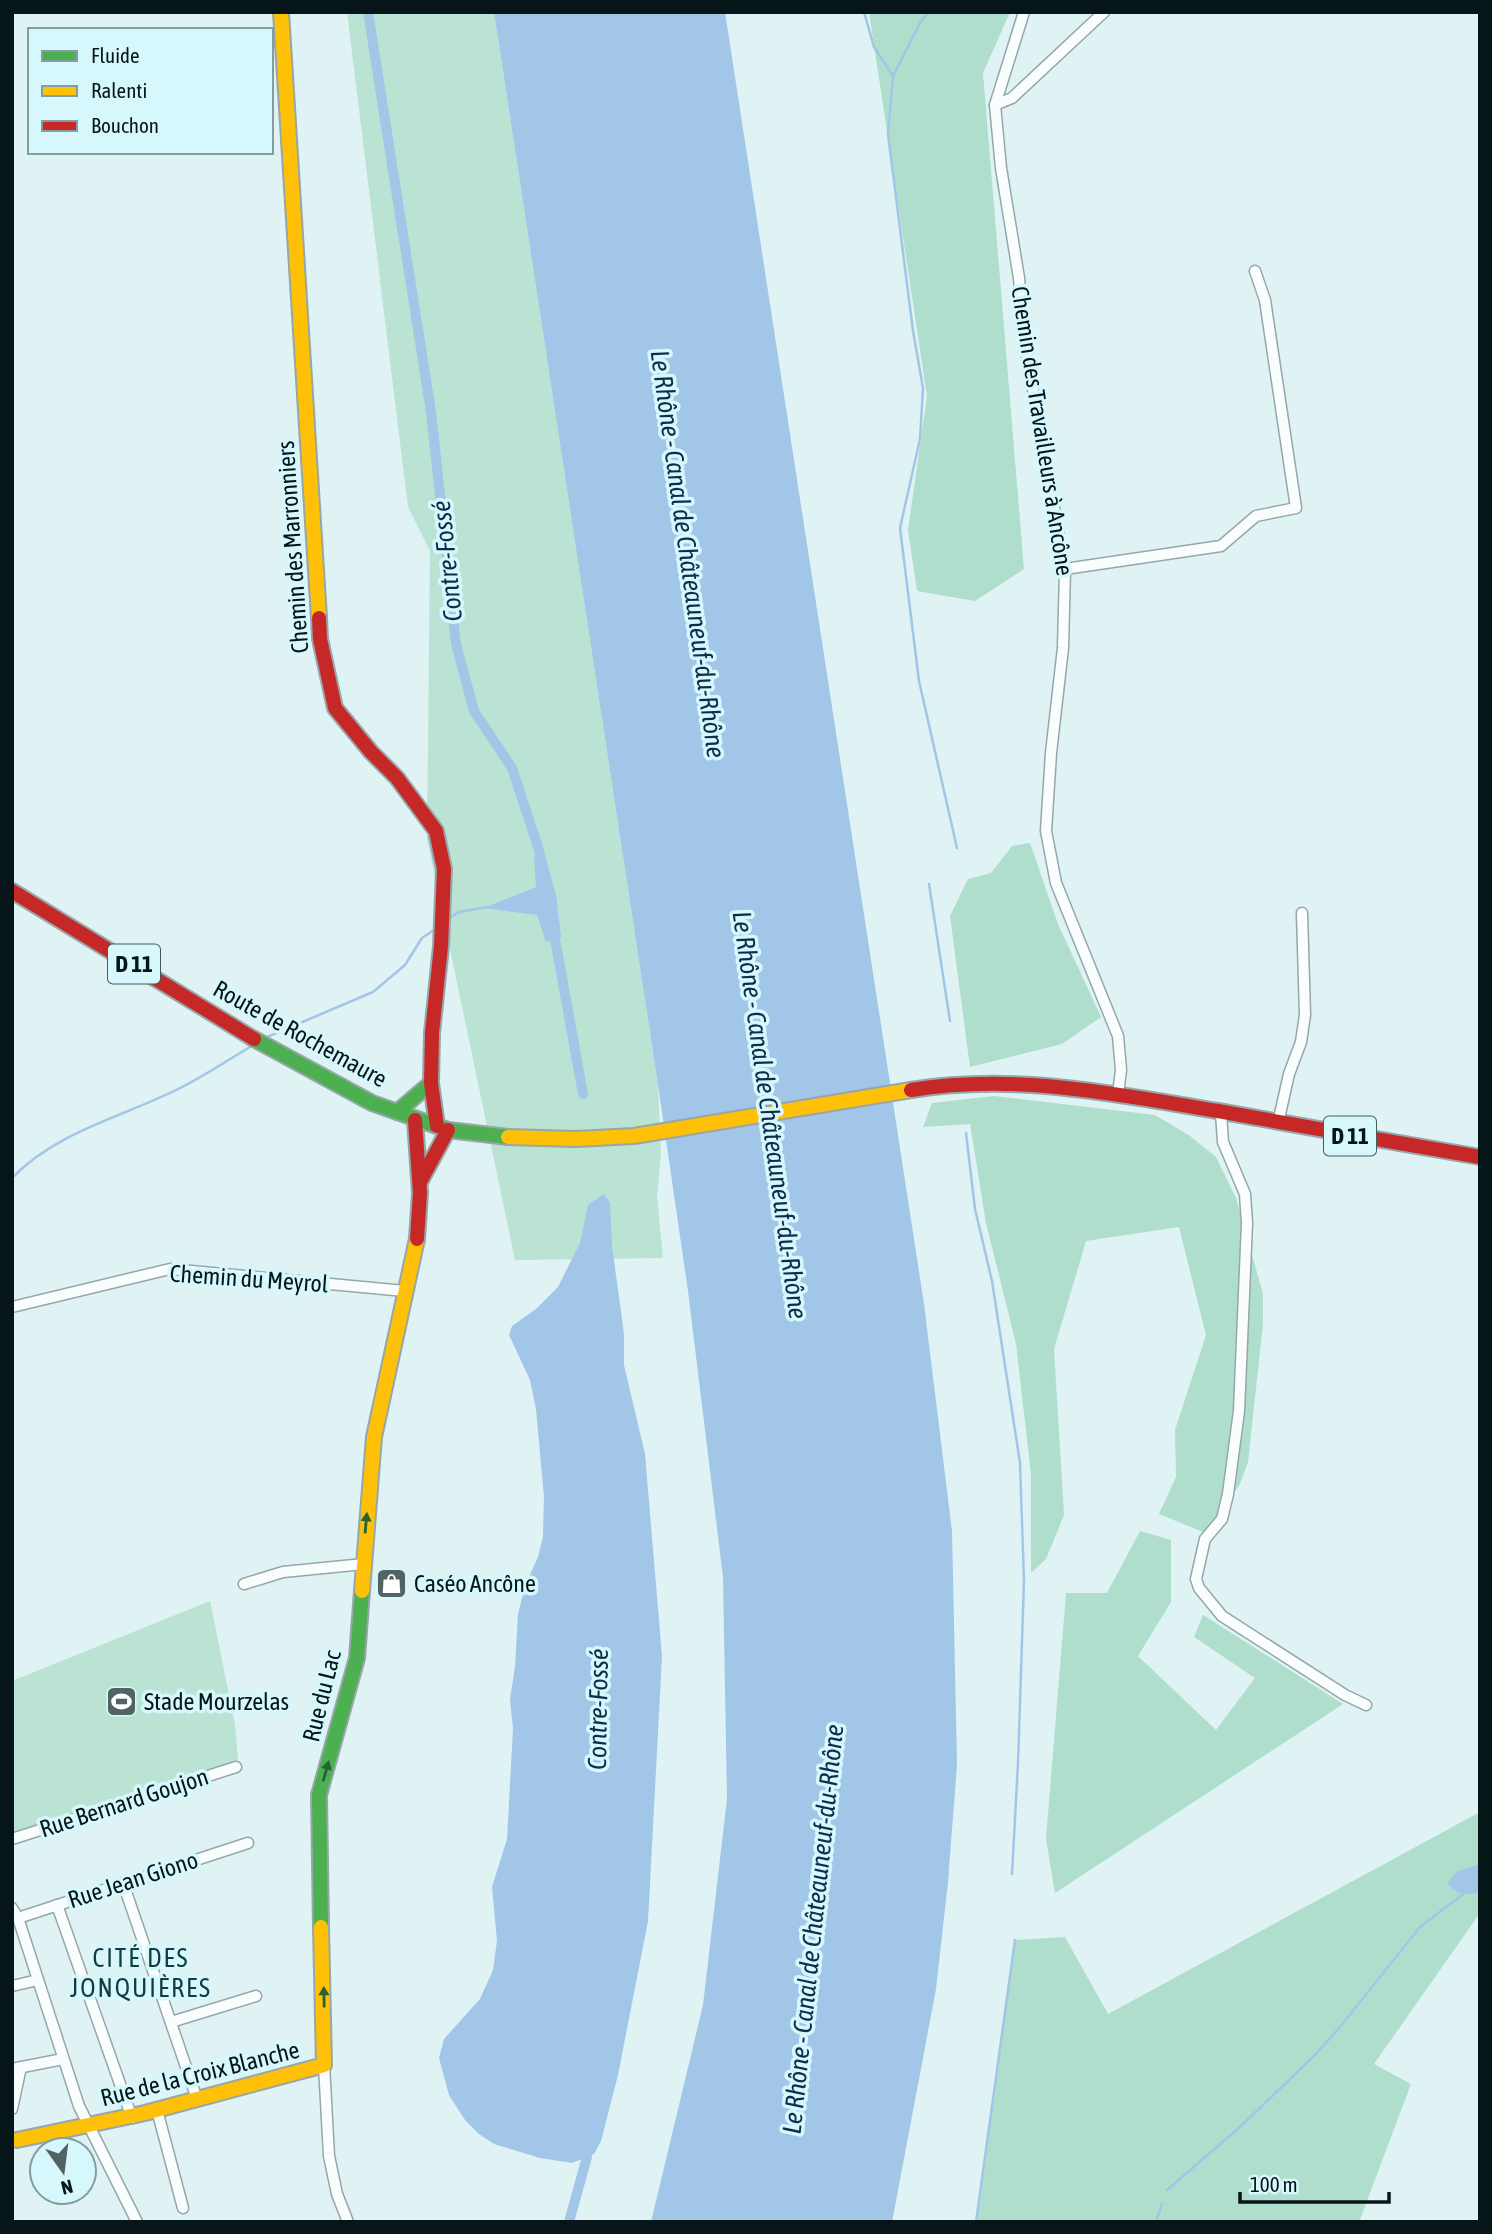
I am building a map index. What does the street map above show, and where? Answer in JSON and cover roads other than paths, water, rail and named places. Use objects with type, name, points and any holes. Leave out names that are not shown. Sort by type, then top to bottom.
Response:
[{"type":"street","name":"Chemin des Marronniers","points":[[281,12],[320,639],[335,708],[371,752],[397,778],[436,831],[444,869],[444,893],[430,1083],[442,1128]]},
{"type":"street","name":"Chemin des Travailleurs à Ancône","points":[[1024,12],[995,105],[1024,339],[1065,569],[1063,648],[1051,753],[1046,831],[1056,883],[1118,1036],[1121,1070],[1118,1094]]},
{"type":"street","points":[[995,105],[1012,98],[1104,12]]},
{"type":"street","points":[[1065,569],[1221,547],[1256,516],[1296,508],[1265,300],[1255,271]]},
{"type":"street","name":"Route de Rochemaure","points":[[12,891],[282,1056],[372,1103],[442,1128],[517,1138],[634,1136],[919,1089],[984,1083],[1028,1083],[1118,1094]]},
{"type":"street","points":[[1278,1123],[1289,1074],[1301,1042],[1305,1015],[1302,913]]},
{"type":"street","points":[[397,1112],[430,1083]]},
{"type":"street","name":"D 11","points":[[1118,1094],[1480,1157]]},
{"type":"street","points":[[1221,1113],[1223,1142],[1245,1194],[1247,1223],[1239,1411],[1222,1519],[1205,1539],[1196,1579],[1199,1588],[1222,1616],[1345,1695],[1366,1705]]},
{"type":"street","name":"Rue du Lac","points":[[348,2222],[337,2194],[329,2156],[324,2066],[319,1795],[357,1658],[374,1437],[417,1243],[419,1183],[415,1120]]},
{"type":"street","points":[[419,1183],[442,1128]]},
{"type":"street","name":"Chemin du Meyrol","points":[[12,1307],[170,1269],[405,1291]]},
{"type":"street","points":[[244,1584],[283,1572],[364,1564]]},
{"type":"street","name":"Rue Bernard Goujon","points":[[12,1839],[236,1767]]},
{"type":"street","name":"Rue Jean Giono","points":[[18,1918],[248,1843]]},
{"type":"street","points":[[123,1883],[197,2099]]},
{"type":"street","points":[[57,1905],[132,2118]]},
{"type":"street","points":[[12,1908],[18,1918],[63,2059],[88,2126],[138,2222]]},
{"type":"street","points":[[12,1986],[38,1979]]},
{"type":"street","points":[[171,2022],[256,1996]]},
{"type":"street","points":[[12,2109],[16,2068],[63,2059]]},
{"type":"street","name":"Rue de la Croix Blanche","points":[[15,2142],[62,2130],[132,2118],[324,2066]]},
{"type":"street","points":[[157,2110],[183,2208]]},
{"type":"water","name":"Le Rhône - Canal de Châteauneuf-du-Rhône","points":[[494,12],[725,12],[924,1304],[952,1531],[957,1764],[948,1882],[936,1989],[892,2222],[651,2222],[703,2005],[727,1799],[723,1577],[688,1291],[658,1085]]},
{"type":"water","points":[[545,855],[556,895],[561,937],[546,942],[537,915],[484,908],[536,887],[534,857]]},
{"type":"water","points":[[604,1194],[610,1203],[612,1246],[624,1334],[624,1365],[645,1454],[662,1656],[648,1921],[618,2075],[601,2141],[594,2154],[572,2163],[540,2158],[494,2144],[479,2134],[465,2120],[449,2095],[439,2058],[444,2039],[480,1999],[493,1970],[497,1941],[492,1887],[507,1839],[513,1729],[510,1699],[518,1614],[543,1537],[544,1497],[536,1409],[530,1380],[509,1335],[512,1326],[536,1309],[558,1287],[580,1243],[588,1205]]},
{"type":"water","points":[[1480,1864],[1480,1892],[1462,1894],[1447,1883],[1458,1871]]},
{"type":"waterway","name":"Contre-Fossé","points":[[368,12],[431,412],[456,644],[474,711],[512,768],[542,867]]},
{"type":"waterway","points":[[864,12],[874,47],[893,76],[888,134],[913,331],[923,388],[920,439],[900,528],[919,681],[957,848]]},
{"type":"waterway","points":[[893,76],[928,12]]},
{"type":"waterway","points":[[929,884],[950,1021]]},
{"type":"waterway","points":[[451,917],[459,912],[487,907]]},
{"type":"waterway","name":"Contre-Fossé","points":[[553,928],[583,1094]]},
{"type":"waterway","points":[[267,1037],[373,992],[405,965],[422,938],[434,930]]},
{"type":"waterway","points":[[12,1178],[30,1161],[50,1148],[94,1125],[184,1086],[250,1047]]},
{"type":"waterway","points":[[966,1133],[975,1209],[992,1281],[1020,1463],[1024,1581],[1012,1874]]},
{"type":"waterway","points":[[1167,2190],[1241,2126],[1313,2057],[1420,1927],[1463,1894]]},
{"type":"waterway","points":[[976,2222],[1015,1940]]},
{"type":"waterway","name":"Contre-Fossé","points":[[569,2222],[587,2157],[587,2143]]},
{"type":"waterway","points":[[1156,2222],[1162,2204]]},
{"type":"place","name":"Caséo Ancône","points":[[391,1584]]},
{"type":"place","name":"Stade Mourzelas","points":[[121,1702]]},
{"type":"district","name":"CITÉ DES JONQUIÈRES","points":[[141,1973]]}]
